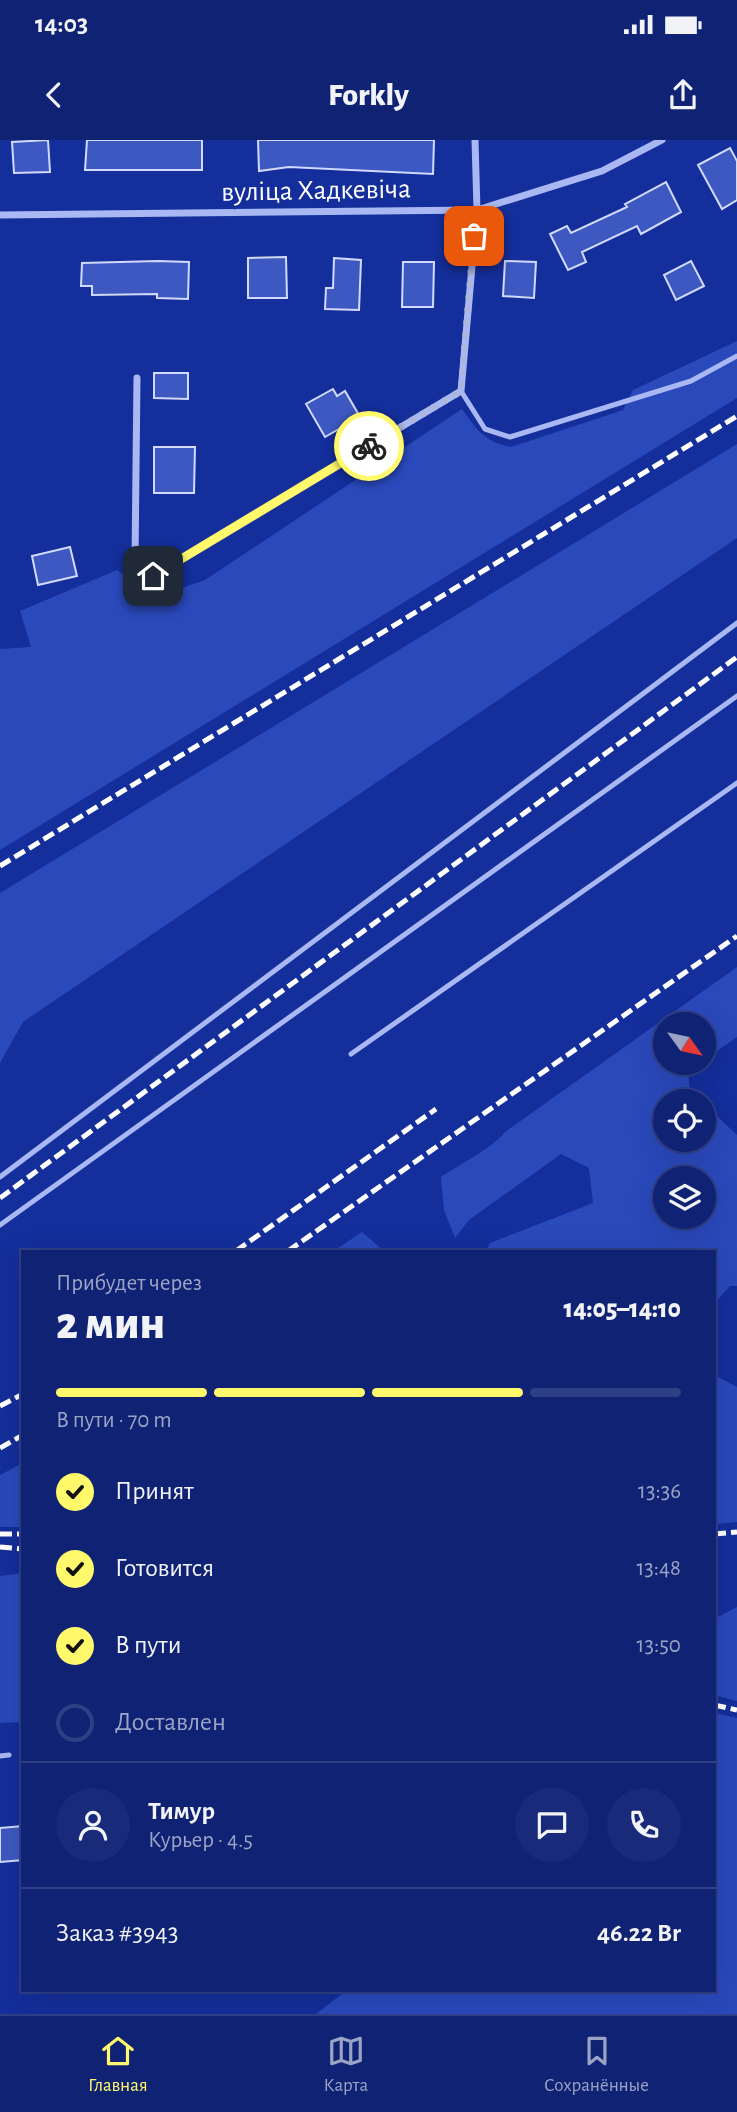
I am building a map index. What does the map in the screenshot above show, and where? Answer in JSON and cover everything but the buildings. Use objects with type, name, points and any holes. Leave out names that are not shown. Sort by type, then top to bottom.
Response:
[{"type":"street","points":[[137,378],[135,561],[138,574],[153,576],[461,391],[477,210],[475,140]]},
{"type":"street","name":"вуліца Хадкевіча","points":[[0,215],[477,210],[602,171],[662,140]]},
{"type":"lane","points":[[461,391],[485,429],[510,437],[691,381],[737,356]]},
{"type":"lane","points":[[0,1177],[737,623]]},
{"type":"lane","points":[[0,1225],[737,696]]},
{"type":"lane","points":[[351,1054],[737,783]]},
{"type":"lane","points":[[0,1755],[9,1755]]},
{"type":"shaded area","points":[[737,341],[737,398],[0,850],[0,649],[31,647],[20,611],[117,570],[157,596],[205,580],[462,409],[482,434],[494,442],[511,447],[623,410],[633,390]]},
{"type":"shaded area","points":[[737,444],[737,538],[23,1022],[0,1063],[0,893]]},
{"type":"shaded area","points":[[737,967],[737,1037],[716,1052],[716,1012],[674,1012]]},
{"type":"shaded area","points":[[653,1027],[653,1075],[688,1075],[690,1089],[653,1089],[653,1152],[716,1152],[716,1115],[737,1135],[737,1286],[730,1286],[716,1302],[716,1250],[486,1250],[490,1243],[593,1203],[589,1168],[561,1154],[469,1220],[455,1238],[444,1210],[441,1177],[484,1150],[505,1132]]},
{"type":"shaded area","points":[[362,1232],[383,1250],[335,1250]]},
{"type":"shaded area","points":[[716,1376],[737,1387],[737,1522],[716,1524]]},
{"type":"shaded area","points":[[21,1464],[21,1527],[0,1527],[0,1475]]},
{"type":"shaded area","points":[[21,1573],[21,1722],[0,1723],[0,1576]]},
{"type":"shaded area","points":[[737,1607],[737,1701],[716,1696],[716,1618]]},
{"type":"shaded area","points":[[716,1713],[737,1718],[737,2014],[316,2014],[344,1992],[716,1992]]},
{"type":"railway","points":[[0,866],[737,416]]},
{"type":"railway","points":[[0,1198],[737,657]]},
{"type":"railway","points":[[289,1250],[737,936]]},
{"type":"railway","points":[[237,1250],[436,1109]]},
{"type":"railway","points":[[0,1406],[21,1395]]},
{"type":"railway","points":[[0,1448],[21,1436]]},
{"type":"railway","points":[[716,1534],[737,1532]]},
{"type":"railway","points":[[0,1534],[21,1534]]},
{"type":"railway","points":[[0,1547],[21,1549]]},
{"type":"railway","points":[[716,1705],[737,1710]]},
{"type":"way so far","points":[[369,446],[461,391],[474,236]]},
{"type":"route","points":[[153,576],[369,446]]}]
